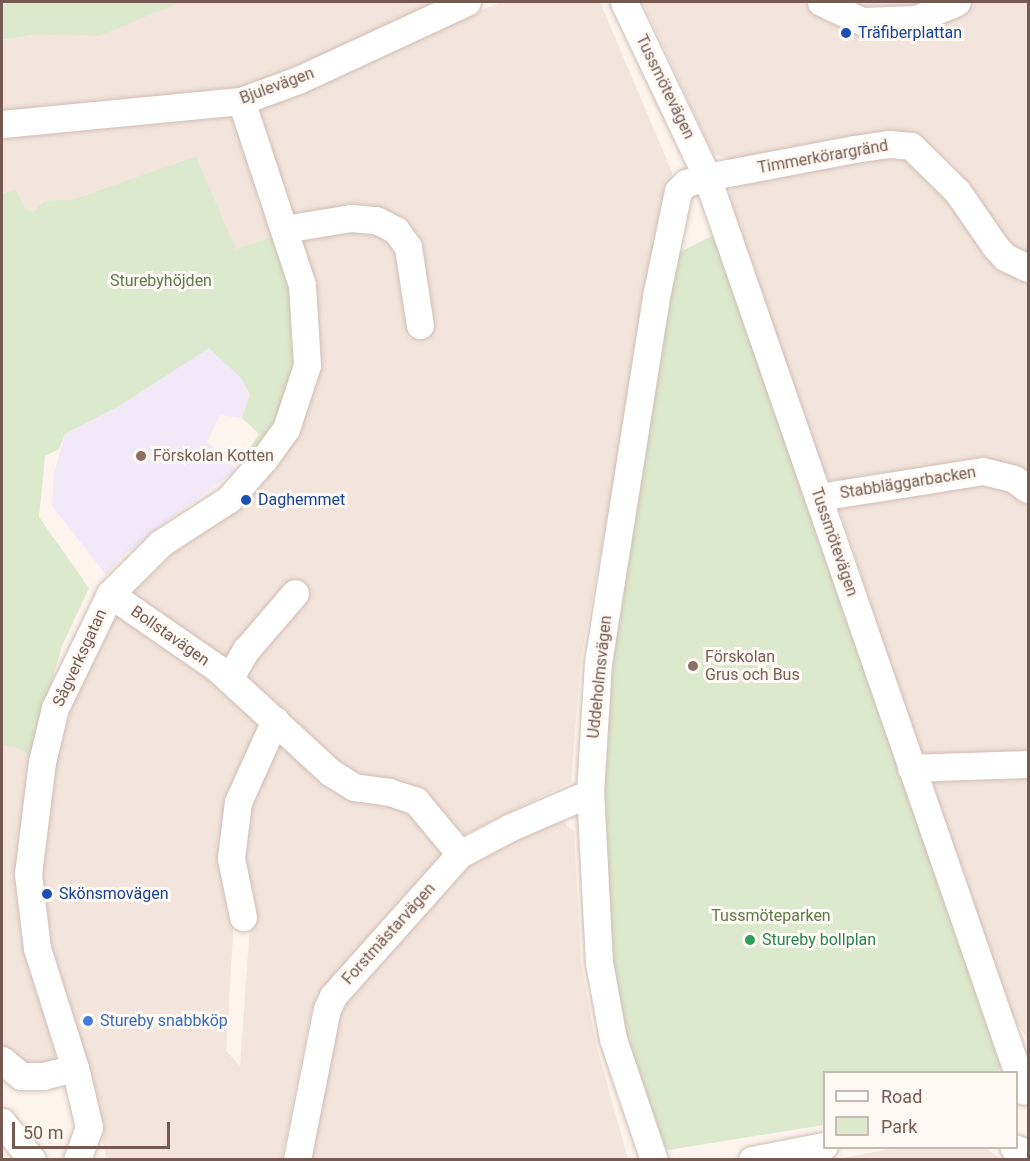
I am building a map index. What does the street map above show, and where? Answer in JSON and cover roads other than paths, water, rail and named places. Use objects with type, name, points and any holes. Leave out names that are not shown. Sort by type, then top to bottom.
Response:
[{"type":"street","name":"Bjulevägen","points":[[2,123],[241,101],[298,80],[466,2]]},
{"type":"street","name":"Tussmötevägen","points":[[624,2],[707,177],[1016,1071]]},
{"type":"street","points":[[821,2],[862,21],[915,19],[957,2]]},
{"type":"street","name":"Sågverksgatan","points":[[77,1160],[89,1127],[75,1068],[37,948],[28,874],[29,842],[55,708],[110,594],[161,543],[229,499],[286,429],[307,365],[302,285],[241,101]]},
{"type":"street","name":"Timmerkörargränd","points":[[707,177],[866,147],[890,144],[911,146],[957,191],[1005,257],[1029,268]]},
{"type":"street","name":"Uddeholmsvägen","points":[[654,1160],[613,1039],[599,962],[590,793],[598,663],[673,203],[686,183],[707,177]]},
{"type":"street","points":[[284,229],[351,218],[376,220],[396,230],[408,247],[420,325]]},
{"type":"street","name":"Stabbläggarbacken","points":[[819,497],[983,471],[1014,479],[1029,489]]},
{"type":"street","points":[[228,679],[246,650],[295,593]]},
{"type":"street","name":"Bollstavägen","points":[[110,594],[228,679],[330,772],[354,787],[389,792],[416,801],[460,854]]},
{"type":"street","points":[[243,917],[231,858],[238,802],[274,720]]},
{"type":"street","points":[[911,768],[1029,764]]},
{"type":"street","name":"Forstmästarvägen","points":[[297,1160],[327,1009],[333,996],[460,854],[511,827],[590,793]]},
{"type":"street","points":[[2,1060],[21,1076],[43,1076],[75,1068]]},
{"type":"street","name":"Tussmötevägen","points":[[1018,1078],[1023,1092]]},
{"type":"street","points":[[2,1122],[32,1160]]},
{"type":"street","points":[[752,1160],[823,1146]]},
{"type":"place","name":"Träfiberplattan","points":[[846,33]]},
{"type":"place","name":"Förskolan Kotten","points":[[141,456]]},
{"type":"place","name":"Daghemmet","points":[[246,500]]},
{"type":"place","name":"Förskolan Grus och Bus","points":[[693,666]]},
{"type":"place","name":"Skönsmovägen","points":[[47,894]]},
{"type":"place","name":"Stureby bollplan","points":[[750,940]]},
{"type":"place","name":"Stureby snabbköp","points":[[88,1021]]},
{"type":"park label","name":"Sturebyhöjden","points":[[161,281]]},
{"type":"park label","name":"Tussmöteparken","points":[[771,916]]}]
